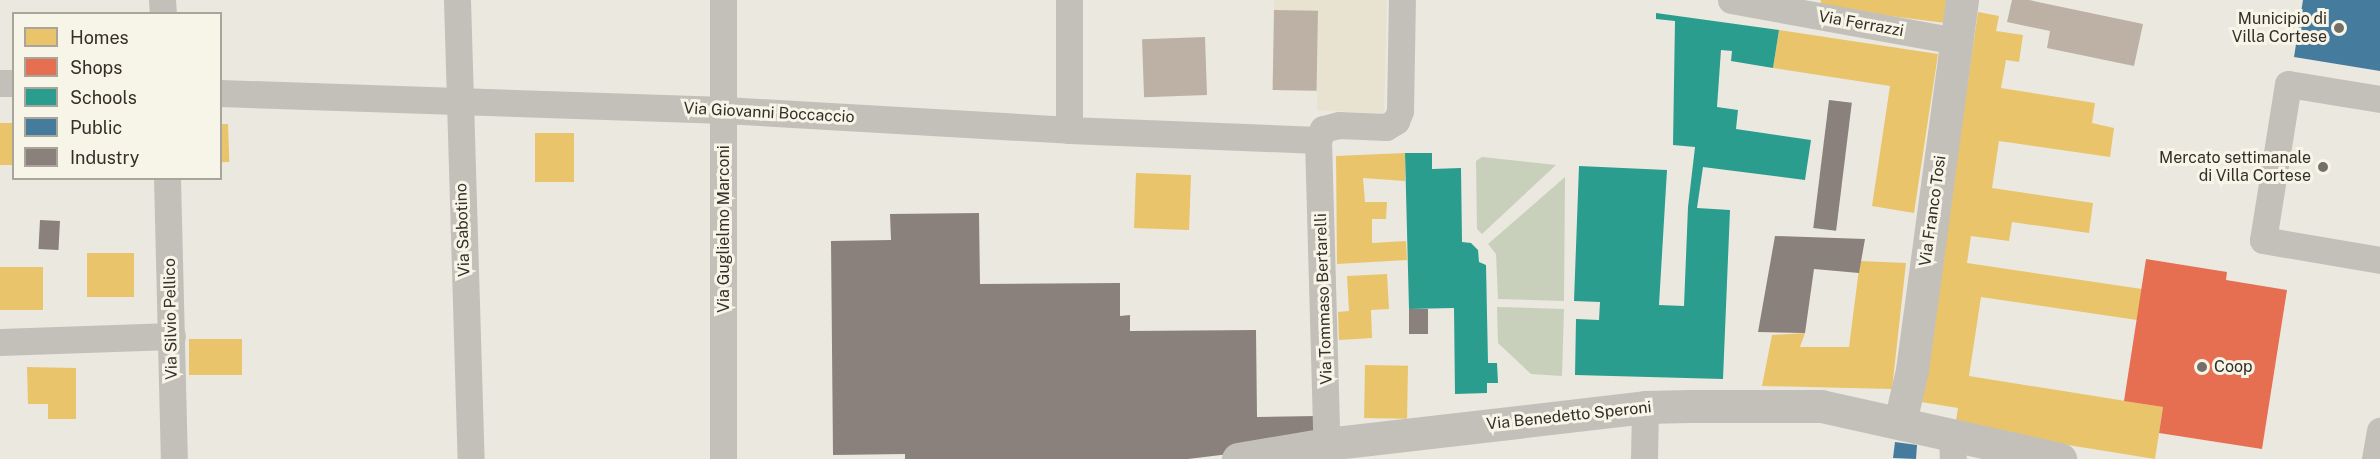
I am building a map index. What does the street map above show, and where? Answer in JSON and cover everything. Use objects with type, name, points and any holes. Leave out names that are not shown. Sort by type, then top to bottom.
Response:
[{"type":"street","name":"Via Sabotino","points":[[457,0],[458,103],[471,459]]},
{"type":"street","name":"Via Guglielmo Marconi","points":[[723,0],[725,110],[723,459]]},
{"type":"street","points":[[1069,0],[1069,130]]},
{"type":"street","points":[[1318,140],[1323,129],[1339,125],[1386,127],[1396,122],[1400,111],[1402,0]]},
{"type":"street","name":"Via Ferrazzi","points":[[1731,0],[1797,6],[1956,42]]},
{"type":"street","name":"Via Franco Tosi","points":[[1900,422],[1912,370],[1962,0]]},
{"type":"street","points":[[2380,99],[2288,84],[2263,240],[2380,260]]},
{"type":"street","name":"Via Giovanni Boccaccio","points":[[222,93],[458,103],[725,110],[1069,130],[1318,140]]},
{"type":"street","name":"Via Tommaso Bertarelli","points":[[1318,140],[1327,451]]},
{"type":"street","name":"Via Silvio Pellico","points":[[167,180],[174,459]]},
{"type":"street","points":[[0,342],[172,336]]},
{"type":"street","name":"Via Benedetto Speroni","points":[[1238,459],[1327,451],[1645,407],[1821,406],[1900,422],[1953,447],[2060,459]]},
{"type":"street","points":[[1644,459],[1645,407]]},
{"type":"street","points":[[2375,459],[2380,430]]},
{"type":"green space","points":[[1482,157],[1556,165],[1482,234],[1477,229],[1476,161]]},
{"type":"green space","points":[[1565,177],[1564,301],[1498,299],[1496,254],[1488,244]]},
{"type":"green space","points":[[1497,307],[1564,309],[1562,376],[1531,374],[1498,343]]},
{"type":"shaded area","points":[[1274,0],[1387,0],[1384,114],[1317,110],[1318,11],[1274,10]]},
{"type":"building: Homes","points":[[1821,0],[1948,0],[1945,23],[1820,7]]},
{"type":"building: Homes","points":[[1978,12],[1999,16],[1996,31],[2023,35],[2019,62],[2006,60],[2001,88],[2095,103],[2092,123],[2114,128],[2110,157],[1999,141],[1992,188],[2093,203],[2089,233],[2012,222],[2009,241],[1971,236],[1967,263],[2142,289],[2137,320],[1981,297],[1969,376],[2163,407],[2155,459],[1955,427],[1958,408],[1921,402]]},
{"type":"building: Homes","points":[[1779,30],[1938,54],[1914,213],[1872,206],[1890,86],[1773,68]]},
{"type":"building: Homes","points":[[0,123],[12,123],[12,165],[0,165]]},
{"type":"building: Homes","points":[[222,124],[228,124],[229,162],[222,162]]},
{"type":"building: Homes","points":[[535,133],[574,133],[574,182],[535,182]]},
{"type":"building: Homes","points":[[1405,153],[1405,181],[1363,178],[1365,202],[1387,202],[1386,219],[1372,219],[1372,243],[1406,241],[1407,260],[1337,264],[1336,156]]},
{"type":"building: Homes","points":[[1136,173],[1191,175],[1189,230],[1134,228]]},
{"type":"building: Homes","points":[[87,253],[134,253],[134,297],[87,297]]},
{"type":"building: Homes","points":[[1860,261],[1906,263],[1892,389],[1762,386],[1772,335],[1805,333],[1800,347],[1849,347]]},
{"type":"building: Homes","points":[[0,267],[43,267],[43,310],[0,310]]},
{"type":"building: Homes","points":[[1387,274],[1389,309],[1371,310],[1372,338],[1339,340],[1338,312],[1349,311],[1347,276]]},
{"type":"building: Homes","points":[[189,339],[242,339],[242,375],[189,375]]},
{"type":"building: Homes","points":[[1365,365],[1408,366],[1407,419],[1364,418]]},
{"type":"building: Homes","points":[[27,367],[76,368],[76,419],[48,419],[48,404],[28,404]]},
{"type":"building: Shops","name":"Coop","points":[[2146,259],[2227,272],[2226,280],[2287,290],[2262,449],[2159,433],[2163,407],[2124,401]]},
{"type":"building: Schools","points":[[1656,13],[1779,30],[1773,68],[1731,61],[1732,51],[1721,50],[1717,107],[1738,110],[1736,129],[1811,140],[1805,180],[1703,167],[1697,208],[1730,210],[1723,379],[1575,375],[1576,319],[1599,320],[1600,302],[1574,301],[1579,166],[1667,170],[1659,305],[1684,306],[1688,207],[1695,147],[1673,145],[1675,21],[1656,19]]},
{"type":"building: Schools","points":[[1405,153],[1432,153],[1432,169],[1461,168],[1462,242],[1471,243],[1478,250],[1479,262],[1486,265],[1488,363],[1497,363],[1498,383],[1487,383],[1487,393],[1455,394],[1454,308],[1409,309]]},
{"type":"building: Public","name":"Municipio di Villa Cortese","points":[[2303,0],[2380,0],[2380,71],[2294,57]]},
{"type":"building: Public","points":[[1895,442],[1917,445],[1916,459],[1893,458]]},
{"type":"building: Industry","points":[[1829,100],[1852,103],[1836,231],[1813,228]]},
{"type":"building: Industry","points":[[979,213],[980,284],[1120,283],[1120,316],[1130,315],[1130,331],[1256,330],[1257,417],[1317,416],[1317,429],[1304,445],[1188,459],[905,459],[905,454],[833,455],[831,241],[891,240],[890,214]]},
{"type":"building: Industry","points":[[40,220],[60,221],[58,250],[38,249]]},
{"type":"building: Industry","points":[[1775,236],[1865,239],[1859,273],[1814,269],[1805,333],[1758,332]]},
{"type":"building: Industry","points":[[1409,309],[1428,309],[1428,334],[1409,334]]},
{"type":"building: Other","points":[[2012,0],[2029,0],[2143,24],[2134,66],[2047,48],[2050,31],[2007,22]]},
{"type":"building: Other","points":[[1274,10],[1318,11],[1317,91],[1273,90]]},
{"type":"building: Other","points":[[1205,37],[1207,95],[1144,97],[1142,39]]},
{"type":"place","name":"Municipio di Villa Cortese","points":[[2339,28]]},
{"type":"place","name":"Mercato settimanale di Villa Cortese","points":[[2323,167]]},
{"type":"place","name":"Coop","points":[[2202,367]]}]
